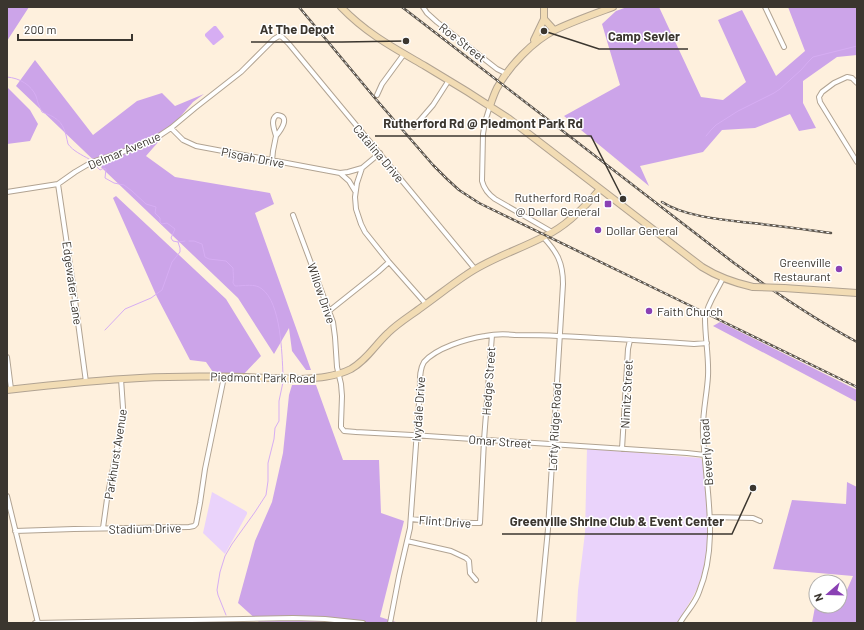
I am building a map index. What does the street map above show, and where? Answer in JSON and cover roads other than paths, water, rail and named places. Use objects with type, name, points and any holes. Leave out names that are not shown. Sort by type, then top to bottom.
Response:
[{"type":"street","points":[[341,7],[364,29],[375,37],[449,80],[508,118],[702,267],[714,274],[736,283],[753,286],[857,293]]},
{"type":"street","name":"Roe Street","points":[[423,7],[437,22],[497,69],[506,74]]},
{"type":"street","points":[[535,43],[534,40],[544,19],[544,7]]},
{"type":"street","points":[[552,232],[488,194],[482,180],[483,134],[485,122],[496,90],[506,74],[535,43],[554,30],[613,7]]},
{"type":"street","points":[[765,7],[784,47]]},
{"type":"street","points":[[544,19],[554,30]]},
{"type":"street","name":"Delmar Avenue","points":[[7,192],[58,184],[92,162],[143,144],[159,136],[241,72],[274,39],[279,36],[282,37]]},
{"type":"street","name":"Catalina Drive","points":[[282,37],[475,268]]},
{"type":"street","points":[[377,94],[382,84],[404,54]]},
{"type":"street","points":[[857,83],[852,78],[846,77],[834,83],[822,92],[819,97],[820,102],[857,162]]},
{"type":"street","points":[[414,127],[433,105],[449,80]]},
{"type":"street","points":[[272,161],[276,136],[284,124],[280,115],[273,118],[276,136]]},
{"type":"street","name":"Pisgah Drive","points":[[171,128],[183,140],[196,146],[340,173],[362,168],[380,153]]},
{"type":"street","points":[[362,168],[355,191],[356,209],[360,224],[389,262],[426,304]]},
{"type":"street","points":[[340,173],[349,181],[355,191]]},
{"type":"street","name":"Edgewater Lane","points":[[58,184],[86,382]]},
{"type":"street","name":"Piedmont Park Road","points":[[9,389],[121,379],[197,376],[311,378],[328,377],[340,374],[360,363],[368,356],[388,332],[475,268],[543,238],[563,226],[595,196],[600,189]]},
{"type":"street","name":"Willow Drive","points":[[293,214],[333,322],[337,367],[340,374],[342,396],[341,427],[344,431]]},
{"type":"street","name":"Lofty Ridge Road","points":[[539,623],[548,529],[563,284],[561,264],[556,253],[543,238]]},
{"type":"street","points":[[329,311],[389,262]]},
{"type":"street","name":"Beverly Road","points":[[680,623],[695,601],[702,584],[710,549],[711,517],[703,424],[708,375],[705,324],[706,313],[723,278]]},
{"type":"street","name":"Ivydale Drive","points":[[390,623],[411,519],[420,373],[423,364],[434,354],[468,340],[492,335],[560,336],[694,344],[707,343]]},
{"type":"street","name":"Hedge Street","points":[[480,523],[484,440],[492,335]]},
{"type":"street","name":"Nimitz Street","points":[[622,448],[628,349],[630,340]]},
{"type":"street","points":[[7,357],[9,389]]},
{"type":"street","name":"Stadium Drive","points":[[15,531],[192,527],[195,525],[224,377]]},
{"type":"street","name":"Parkhurst Avenue","points":[[103,528],[107,499],[123,417],[121,379]]},
{"type":"street","name":"Omar Street","points":[[344,431],[622,448],[705,455]]},
{"type":"street","points":[[7,496],[37,623],[293,618],[325,619],[363,623]]},
{"type":"street","points":[[711,517],[753,518],[760,521]]},
{"type":"street","name":"Flint Drive","points":[[411,519],[439,522],[480,523]]},
{"type":"street","points":[[407,541],[451,551],[466,558],[469,561],[470,572],[476,580]]},
{"type":"waterway","points":[[706,136],[716,125],[738,111],[780,89],[813,57],[857,46]]},
{"type":"waterway","points":[[7,77],[21,81],[28,85],[34,92],[42,112],[60,122],[68,144],[75,151],[89,159]]},
{"type":"waterway","points":[[95,165],[100,170],[104,168],[106,169],[105,178],[114,183],[124,185],[146,204],[156,207],[155,213],[160,218],[160,222],[162,224],[167,223],[175,229],[171,238],[173,241],[185,241]]},
{"type":"waterway","points":[[189,241],[202,244],[205,257],[209,259],[226,261],[233,268],[233,283],[235,286],[256,286],[262,289],[268,296],[277,317],[283,375]]},
{"type":"waterway","points":[[105,330],[125,309],[151,298],[162,290],[172,262],[180,252],[178,242]]},
{"type":"waterway","points":[[226,615],[217,590],[220,572],[225,556],[232,544],[266,495],[268,463],[275,428],[279,421],[279,401],[283,382]]},
{"type":"railway","points":[[299,7],[433,165],[459,190],[479,203],[857,387]]},
{"type":"railway","points":[[402,7],[734,263],[825,324],[857,342]]},
{"type":"railway","points":[[662,202],[682,211],[706,217],[831,233]]},
{"type":"place","name":"Camp Sevier","points":[[544,31]]},
{"type":"place","name":"At The Depot","points":[[406,41]]},
{"type":"place","name":"Rutherford Rd @ Piedmont Park Rd","points":[[623,199]]},
{"type":"place","name":"Rutherford Road @ Dollar General","points":[[608,204]]},
{"type":"place","name":"Dollar General","points":[[598,230]]},
{"type":"place","name":"Greenville Restaurant","points":[[839,269]]},
{"type":"place","name":"Faith Church","points":[[649,311]]},
{"type":"place","name":"Greenville Shrine Club & Event Center","points":[[753,488]]}]
